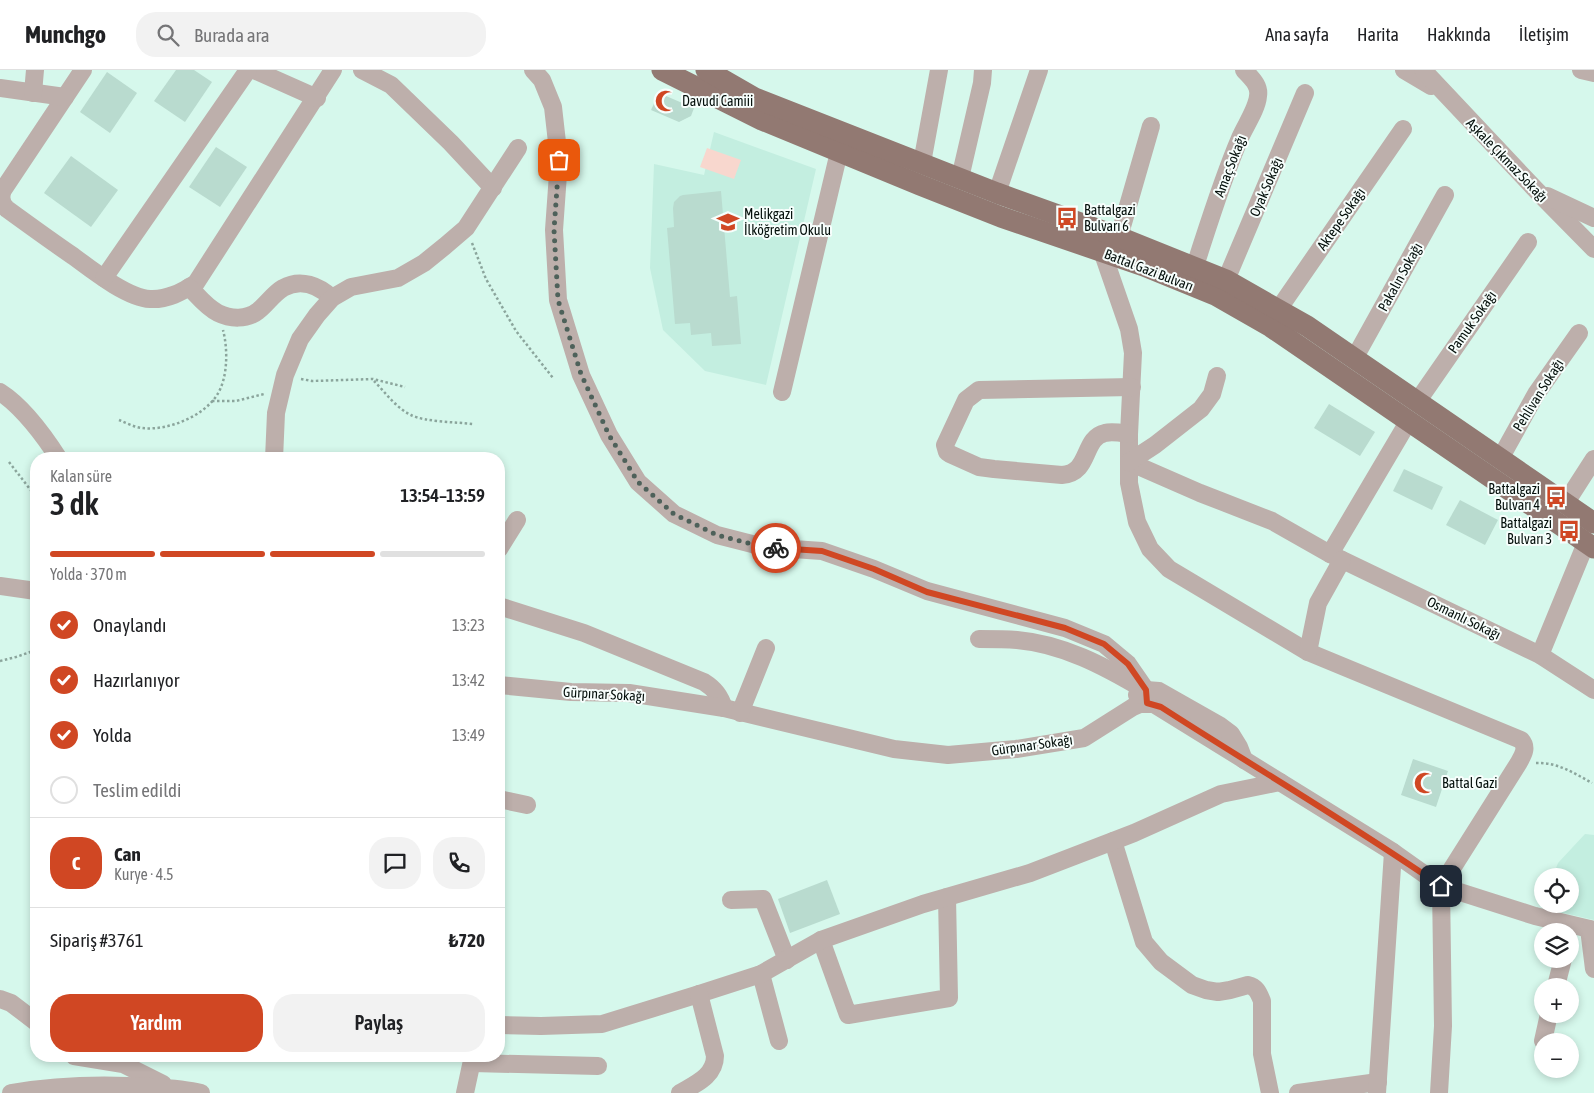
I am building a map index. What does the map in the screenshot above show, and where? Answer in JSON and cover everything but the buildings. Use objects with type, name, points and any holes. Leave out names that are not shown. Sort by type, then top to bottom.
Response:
[{"type":"main road","name":"Battal Gazi Bulvarı","points":[[662,70],[762,120],[839,152],[1001,217],[1144,266],[1215,295],[1271,328],[1408,422],[1591,538]]},
{"type":"main road","name":"Battal Gazi Bulvarı","points":[[706,70],[755,98],[960,178],[1195,266],[1226,280],[1307,326],[1566,504],[1591,538]]},
{"type":"street","points":[[33,93],[35,70]]},
{"type":"street","points":[[83,70],[3,190],[2,202],[6,210],[104,278],[136,297],[148,299],[160,299],[179,293],[196,283],[333,70]]},
{"type":"street","points":[[104,278],[248,70]]},
{"type":"street","points":[[254,70],[316,98]]},
{"type":"street","points":[[362,70],[391,85],[450,143],[492,188]]},
{"type":"street","points":[[533,70],[542,80],[553,107],[559,160],[554,230],[558,300],[581,374],[609,435],[638,482],[674,514],[717,535],[764,547],[822,551],[874,569],[927,592],[1065,628],[1104,644],[1128,664],[1146,697]]},
{"type":"street","points":[[922,163],[940,70]]},
{"type":"street","points":[[960,178],[982,83],[983,70]]},
{"type":"street","points":[[997,192],[1039,70]]},
{"type":"street","name":"Amaç Sokağı","points":[[1195,266],[1216,201],[1240,137],[1258,100],[1256,83],[1244,70]]},
{"type":"street","points":[[1404,70],[1442,92]]},
{"type":"street","name":"Aşkale Çıkmaz Sokağı","points":[[1423,70],[1536,190],[1594,248]]},
{"type":"street","points":[[1581,70],[1594,73]]},
{"type":"street","points":[[0,88],[65,97]]},
{"type":"street","name":"Oyak Sokağı","points":[[1226,280],[1305,93]]},
{"type":"street","points":[[1119,237],[1151,126]]},
{"type":"street","name":"Aktepe Sokağı","points":[[1278,310],[1403,129]]},
{"type":"street","points":[[274,452],[276,413],[284,380],[300,339],[317,315],[332,298],[351,287],[398,278],[424,263],[466,228],[518,148]]},
{"type":"street","points":[[782,392],[839,152]]},
{"type":"street","points":[[1536,190],[1594,218]]},
{"type":"street","name":"Pakalın Sokağı","points":[[1354,359],[1445,195]]},
{"type":"street","name":"Pamuk Sokağı","points":[[1417,402],[1528,242]]},
{"type":"street","points":[[1102,252],[1129,329],[1133,353],[1129,434],[1129,483],[1137,522],[1150,549],[1169,569],[1308,652],[1521,740],[1524,744],[1525,750],[1518,764],[1441,886],[1443,1026],[1439,1093]]},
{"type":"street","points":[[189,287],[206,305],[218,313],[241,318],[258,312],[282,289],[293,284],[314,286],[332,298]]},
{"type":"street","name":"Pehlivan Sokağı","points":[[1500,459],[1536,394],[1579,333]]},
{"type":"street","points":[[1129,462],[1155,445],[1201,409],[1212,394],[1217,376]]},
{"type":"street","points":[[1129,434],[1106,432],[1100,435],[1091,444],[1077,470],[1062,475],[979,467],[946,452],[944,445],[966,400],[979,390],[1132,388]]},
{"type":"street","points":[[0,392],[9,397],[47,440],[55,452]]},
{"type":"street","points":[[1308,652],[1318,603],[1336,557],[1408,422]]},
{"type":"street","points":[[1566,504],[1594,459]]},
{"type":"street","name":"Osmanlı Sokağı","points":[[1129,462],[1200,493],[1272,521],[1336,557],[1540,655],[1594,690]]},
{"type":"street","points":[[505,539],[517,520]]},
{"type":"street","points":[[1540,655],[1591,538]]},
{"type":"street","points":[[0,586],[30,590]]},
{"type":"street","points":[[505,608],[584,633],[704,682],[713,688],[732,711],[766,648]]},
{"type":"street","points":[[978,639],[1018,640],[1064,650],[1106,667],[1146,697]]},
{"type":"street","name":"Gürpınar Sokağı","points":[[505,685],[571,692],[629,693],[732,711],[894,749],[948,755],[1016,749],[1084,738],[1128,710],[1134,698],[1146,697]]},
{"type":"street","points":[[1146,697],[1159,691],[1219,725],[1231,734],[1244,760],[1393,852],[1441,886],[1555,923]]},
{"type":"street","points":[[505,1025],[602,1024],[699,994],[762,974],[821,940],[948,896],[1030,873],[1113,841],[1221,794],[1280,782]]},
{"type":"street","points":[[505,800],[527,805]]},
{"type":"street","points":[[1113,841],[1144,942],[1161,962],[1192,985],[1206,990],[1218,992],[1248,985],[1255,988],[1260,994],[1262,1001],[1262,1054],[1270,1093]]},
{"type":"street","points":[[1309,1092],[1378,1088],[1393,852]]},
{"type":"street","points":[[821,940],[848,1015],[948,998],[948,896]]},
{"type":"street","points":[[731,900],[763,899],[787,960]]},
{"type":"street","points":[[1579,929],[1592,930],[1594,969]]},
{"type":"street","points":[[762,974],[779,1041]]},
{"type":"street","points":[[680,1093],[709,1075],[715,1063],[715,1056],[699,994]]},
{"type":"street","points":[[0,999],[11,1003],[30,1017]]},
{"type":"street","points":[[110,1062],[122,1064],[171,1088]]},
{"type":"street","points":[[465,1093],[473,1062]]},
{"type":"street","points":[[505,1062],[598,1066]]},
{"type":"street","points":[[11,1093],[113,1084],[186,1089],[201,1093]]},
{"type":"path","points":[[466,228],[486,279],[511,323],[553,378]]},
{"type":"path","points":[[120,420],[140,428],[162,428],[183,421],[208,406],[217,395],[223,381],[225,366],[225,339],[218,313]]},
{"type":"path","points":[[212,401],[236,401],[260,396],[284,380],[372,380],[405,387]]},
{"type":"path","points":[[372,380],[403,410],[412,416],[422,419],[473,424]]},
{"type":"path","points":[[9,462],[30,489]]},
{"type":"path","points":[[0,661],[16,658],[30,652]]},
{"type":"path","points":[[1518,764],[1544,762],[1568,769],[1592,783]]},
{"type":"shaded area","name":"Melikgazi İlköğretim Okulu","points":[[714,132],[816,169],[766,385],[705,371],[663,330],[650,268],[654,164],[704,175]]},
{"type":"shaded area","points":[[707,148],[741,160],[734,179],[700,167]]},
{"type":"shaded area","points":[[1585,834],[1594,835],[1594,920],[1564,913],[1579,913],[1579,868],[1556,868],[1558,863]]},
{"type":"way so far","points":[[559,160],[554,230],[558,300],[581,374],[609,435],[638,482],[674,514],[717,535],[764,547],[776,548]]},
{"type":"place","name":"Davudi Camiii","points":[[666,101]]},
{"type":"place","name":"Battalgazi Bulvarı 6","points":[[1067,218]]},
{"type":"place","name":"Melikgazi İlköğretim Okulu","points":[[728,222]]},
{"type":"place","name":"Battalgazi Bulvarı 4","points":[[1556,497]]},
{"type":"place","name":"Battalgazi Bulvarı 3","points":[[1569,531]]},
{"type":"place","name":"Battal Gazi","points":[[1425,783]]},
{"type":"route","points":[[776,548],[822,551],[874,569],[927,592],[1065,628],[1104,644],[1128,664],[1146,690],[1147,703],[1161,707],[1393,852],[1441,886]]}]
